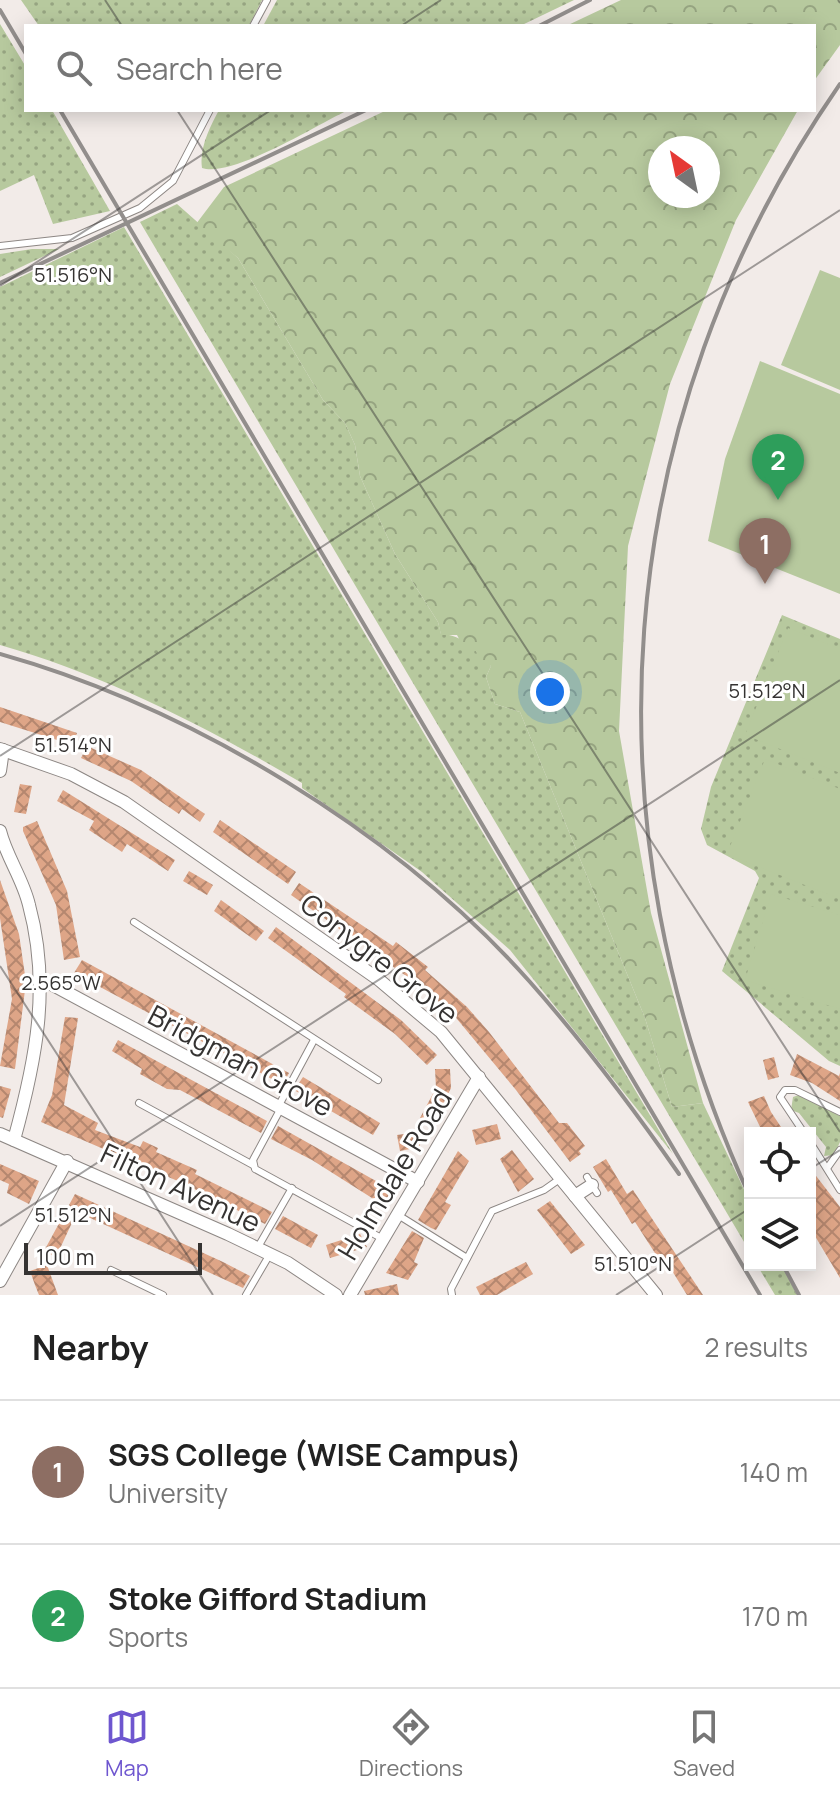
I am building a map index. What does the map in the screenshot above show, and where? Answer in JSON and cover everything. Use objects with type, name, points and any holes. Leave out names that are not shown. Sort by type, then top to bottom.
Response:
[{"type":"street","points":[[0,771],[2,749]]},
{"type":"street","name":"Conygre Grove","points":[[2,749],[71,774],[124,802],[378,979],[441,1032],[656,1295]]},
{"type":"street","points":[[0,831],[29,903],[42,979],[40,1031],[14,1140]]},
{"type":"street","name":"Bridgman Grove","points":[[42,979],[418,1182]]},
{"type":"street","name":"Holmdale Road","points":[[350,1295],[479,1077]]},
{"type":"street","name":"Filton Avenue","points":[[0,1134],[67,1161],[270,1254],[336,1295]]},
{"type":"street","points":[[0,1281],[67,1161]]},
{"type":"street","points":[[575,1196],[592,1185]]},
{"type":"lane","points":[[254,24],[267,0]]},
{"type":"lane","points":[[0,246],[72,238],[140,208],[173,181],[209,112]]},
{"type":"lane","points":[[134,922],[378,1080]]},
{"type":"lane","points":[[253,1165],[314,1040]]},
{"type":"lane","points":[[800,1127],[783,1105],[780,1097],[785,1090],[795,1090],[840,1112]]},
{"type":"lane","points":[[139,1103],[253,1165],[259,1173],[383,1239]]},
{"type":"lane","points":[[816,1150],[840,1190]]},
{"type":"lane","points":[[828,1167],[840,1150]]},
{"type":"lane","points":[[452,1295],[492,1211],[544,1190],[561,1178]]},
{"type":"lane","points":[[257,1248],[292,1188]]},
{"type":"lane","points":[[398,1215],[467,1258]]},
{"type":"lane","points":[[246,1295],[270,1254]]},
{"type":"lane","points":[[111,1270],[163,1295]]},
{"type":"lane","points":[[141,1295],[145,1287]]},
{"type":"green space","points":[[21,0],[262,0],[250,24],[38,24]]},
{"type":"green space","points":[[277,0],[574,0],[524,24],[264,24]]},
{"type":"green space","points":[[621,0],[840,0],[840,45],[816,78],[816,24],[570,24]]},
{"type":"green space","points":[[0,24],[24,64],[24,112],[53,112],[110,211],[53,224],[34,175],[0,191]]},
{"type":"green space","points":[[218,112],[344,112],[253,158],[216,169],[202,168],[209,131]]},
{"type":"green space","points":[[383,112],[797,112],[736,220],[670,384],[628,546],[619,731],[651,913],[703,1103],[672,1107],[645,1018],[520,712],[495,704],[486,677],[491,666],[479,661],[476,651],[466,652],[457,635],[441,635],[438,622],[395,554],[360,476],[355,445],[345,423],[323,400],[238,258],[196,224],[224,187]]},
{"type":"green space","points":[[177,204],[238,258],[323,400],[345,423],[355,445],[360,476],[395,554],[438,622],[441,634],[463,640],[480,654],[491,666],[486,677],[495,704],[520,712],[645,1018],[672,1107],[703,1103],[744,1189],[744,1242],[140,222]]},
{"type":"green space","points":[[124,227],[673,1154],[510,950],[422,872],[302,788],[302,783],[229,742],[117,687],[0,645],[0,287]]},
{"type":"green space","points":[[59,249],[0,277],[0,254]]},
{"type":"green space","points":[[820,270],[840,278],[840,390],[781,365]]},
{"type":"green space","points":[[760,361],[840,394],[840,594],[708,541],[725,459]]},
{"type":"green space","points":[[782,615],[840,639],[840,1066],[829,1061],[722,971],[759,878],[755,871],[707,845],[701,829],[711,787]]},
{"type":"green space","points":[[788,628],[840,649],[840,773],[745,735]]},
{"type":"green space","points":[[765,759],[840,789],[840,899],[727,854]]},
{"type":"green space","points":[[771,894],[840,915],[840,1009],[745,980]]},
{"type":"green space","points":[[799,1095],[840,1116],[840,1142],[834,1155],[824,1156],[826,1147],[816,1134],[816,1127],[810,1127],[799,1113],[791,1110],[793,1097]]},
{"type":"green space","points":[[761,1271],[785,1271],[797,1295],[775,1295]]},
{"type":"building","points":[[0,707],[77,733],[73,745],[0,722]]},
{"type":"building","points":[[87,746],[141,770],[205,814],[200,822],[182,809],[179,814],[131,781],[81,758]]},
{"type":"building","points":[[20,784],[32,786],[26,814],[14,812]]},
{"type":"building","points":[[63,790],[175,860],[168,871],[127,844],[122,852],[89,830],[94,821],[57,801]]},
{"type":"building","points":[[220,820],[296,872],[288,884],[213,832]]},
{"type":"building","points":[[37,821],[67,891],[80,957],[64,960],[56,905],[23,831],[23,827]]},
{"type":"building","points":[[189,871],[213,885],[207,895],[183,881]]},
{"type":"building","points":[[0,880],[19,934],[26,982],[15,1069],[0,1066],[12,999],[0,918]]},
{"type":"building","points":[[299,883],[393,946],[396,942],[428,967],[425,970],[467,1007],[489,1032],[559,1123],[567,1123],[585,1146],[579,1151],[581,1154],[570,1162],[452,1013],[419,985],[291,895]]},
{"type":"building","points":[[221,900],[264,931],[256,941],[214,911]]},
{"type":"building","points":[[276,927],[401,1020],[437,1055],[427,1065],[395,1034],[344,997],[346,994],[268,938]]},
{"type":"building","points":[[82,960],[289,1073],[283,1085],[74,973]]},
{"type":"building","points":[[65,1017],[78,1018],[64,1105],[98,1123],[95,1130],[140,1147],[143,1141],[158,1148],[156,1152],[197,1170],[195,1174],[272,1212],[265,1224],[180,1182],[41,1122],[52,1095]]},
{"type":"building","points":[[118,1040],[267,1121],[261,1133],[180,1090],[167,1089],[140,1074],[142,1069],[112,1051]]},
{"type":"building","points":[[797,1054],[839,1076],[840,1073],[840,1101],[812,1083],[790,1075]]},
{"type":"building","points":[[774,1057],[779,1077],[768,1080],[763,1060]]},
{"type":"building","points":[[435,1069],[450,1069],[451,1088],[433,1124],[420,1118],[436,1088]]},
{"type":"building","points":[[303,1077],[380,1123],[373,1135],[294,1090]]},
{"type":"building","points":[[0,1086],[11,1089],[3,1118],[0,1117]]},
{"type":"building","points":[[764,1096],[781,1127],[760,1127],[748,1102]]},
{"type":"building","points":[[497,1124],[501,1139],[476,1145],[472,1130]]},
{"type":"building","points":[[278,1126],[392,1190],[383,1205],[312,1160],[271,1139]]},
{"type":"building","points":[[418,1132],[420,1147],[400,1151],[397,1135]]},
{"type":"building","points":[[512,1150],[534,1179],[518,1192],[500,1159]]},
{"type":"building","points":[[458,1151],[469,1161],[445,1202],[451,1205],[436,1230],[418,1220]]},
{"type":"building","points":[[606,1159],[627,1194],[633,1190],[703,1295],[687,1295],[666,1261],[662,1264],[611,1190],[608,1192],[593,1167]]},
{"type":"building","points":[[0,1164],[39,1181],[29,1204],[7,1193],[9,1184],[0,1180]]},
{"type":"building","points":[[816,1176],[840,1207],[840,1278],[816,1238]]},
{"type":"building","points":[[75,1194],[250,1276],[243,1288],[77,1212],[56,1257],[44,1251]]},
{"type":"building","points":[[550,1201],[585,1245],[571,1254],[537,1210]]},
{"type":"building","points":[[283,1216],[318,1235],[311,1248],[275,1229]]},
{"type":"building","points":[[412,1231],[424,1238],[414,1262],[418,1264],[408,1280],[386,1273]]},
{"type":"building","points":[[360,1234],[367,1247],[330,1258],[326,1245]]},
{"type":"building","points":[[526,1262],[533,1274],[497,1295],[480,1295],[476,1287]]},
{"type":"building","points":[[47,1265],[58,1295],[39,1295],[35,1285],[30,1271]]},
{"type":"building","points":[[397,1284],[399,1295],[365,1295],[364,1291]]},
{"type":"railway","points":[[543,24],[590,0]]},
{"type":"railway","points":[[0,10],[24,51]]},
{"type":"railway","points":[[744,1181],[696,1057],[660,915],[643,772],[644,628],[665,487],[704,348],[762,213],[840,84]]},
{"type":"railway","points":[[61,112],[760,1295]]},
{"type":"railway","points":[[0,283],[362,112]]},
{"type":"railway","points":[[0,654],[72,677],[145,707],[217,742],[288,782],[418,875],[477,927],[530,982],[607,1076],[679,1174]]},
{"type":"railway","points":[[786,1271],[799,1295]]},
{"type":"place","name":"Stoke Gifford Stadium","points":[[778,500]]},
{"type":"place","name":"SGS College (WISE Campus)","points":[[765,584]]}]
